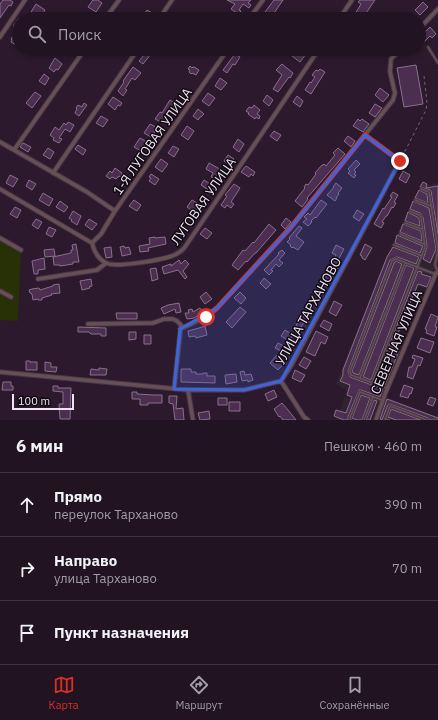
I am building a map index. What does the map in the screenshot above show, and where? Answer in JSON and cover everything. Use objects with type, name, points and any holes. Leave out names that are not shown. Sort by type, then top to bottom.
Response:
[{"type":"street","points":[[17,12],[25,0]]},
{"type":"street","points":[[111,12],[119,0]]},
{"type":"street","points":[[164,12],[172,0]]},
{"type":"street","points":[[254,12],[262,0]]},
{"type":"street","points":[[344,12],[352,0]]},
{"type":"street","points":[[426,22],[438,9]]},
{"type":"street","points":[[0,37],[12,19]]},
{"type":"street","points":[[14,150],[80,56]]},
{"type":"street","points":[[53,173],[133,56]]},
{"type":"street","name":"1-Я ЛУГОВАЯ УЛИЦА","points":[[92,243],[101,234],[115,211],[223,56]]},
{"type":"street","name":"ЛУГОВАЯ УЛИЦА","points":[[106,263],[113,265],[140,263],[170,257],[185,248],[314,56]]},
{"type":"street","points":[[180,329],[206,317],[217,308],[291,227],[393,100],[394,93],[390,72],[391,59],[394,56]]},
{"type":"street","points":[[365,135],[400,161]]},
{"type":"street","points":[[0,142],[86,192],[115,211]]},
{"type":"street","name":"УЛИЦА ТАРХАНОВО","points":[[0,372],[188,390],[244,390],[281,381],[291,366],[400,161]]},
{"type":"street","points":[[0,189],[92,243],[94,251],[106,263],[97,270],[38,280]]},
{"type":"street","points":[[0,238],[21,250]]},
{"type":"street","name":"СЕВЕРНАЯ УЛИЦА","points":[[376,420],[382,400],[437,273]]},
{"type":"street","points":[[0,291],[11,297]]},
{"type":"street","points":[[88,324],[153,323],[164,319],[173,319],[177,321],[181,325],[174,389]]},
{"type":"street","points":[[281,381],[302,419],[308,420]]},
{"type":"street","points":[[188,390],[193,420]]},
{"type":"lane","points":[[428,47],[438,63]]},
{"type":"lane","points":[[421,189],[429,192],[438,249],[435,265],[437,273]]},
{"type":"lane","points":[[415,200],[431,206]]},
{"type":"lane","points":[[372,383],[425,247],[420,217],[419,215],[410,211]]},
{"type":"lane","points":[[405,223],[422,230]]},
{"type":"lane","points":[[400,234],[425,244]]},
{"type":"lane","points":[[394,245],[422,256]]},
{"type":"lane","points":[[387,388],[351,375],[350,371],[392,261],[396,259],[437,273]]},
{"type":"lane","points":[[360,378],[405,263]]},
{"type":"lane","points":[[351,420],[350,418],[360,392],[382,400]]},
{"type":"lane","points":[[364,420],[373,396]]},
{"type":"lane","points":[[389,420],[385,419],[390,406],[427,420]]},
{"type":"path","points":[[400,161],[426,110],[427,103],[424,76]]},
{"type":"highlighted area","points":[[365,135],[400,161],[281,381],[244,390],[174,389],[180,329],[217,308],[291,227]]},
{"type":"shaded area","points":[[422,181],[429,185],[438,183],[438,266],[436,266],[426,289],[418,286],[389,357],[397,361],[383,396],[438,417],[438,420],[336,420],[347,391],[336,384],[386,257]]},
{"type":"green space","points":[[0,238],[21,250],[18,321],[0,320]]},
{"type":"building","points":[[3,0],[10,0],[13,2],[11,6],[9,5],[0,18],[0,4]]},
{"type":"building","points":[[93,0],[98,0],[102,3],[96,12],[88,7]]},
{"type":"building","points":[[227,0],[251,0],[248,3],[251,5],[249,8],[243,4],[239,10],[241,11],[240,12],[235,12],[231,9],[235,4]]},
{"type":"building","points":[[274,0],[283,0],[275,12],[265,12]]},
{"type":"building","points":[[360,0],[375,0],[367,12],[356,12],[361,4],[358,2]]},
{"type":"building","points":[[423,2],[428,7],[423,12],[417,12],[415,10]]},
{"type":"building","points":[[36,4],[45,10],[44,12],[31,12]]},
{"type":"building","points":[[430,27],[436,34],[432,38],[430,36],[426,40],[426,31]]},
{"type":"building","points":[[143,56],[149,56],[143,64],[139,61]]},
{"type":"building","points":[[234,56],[240,57],[227,73],[223,70]]},
{"type":"building","points":[[292,56],[304,56],[300,62]]},
{"type":"building","points":[[55,58],[62,64],[58,70],[56,69],[54,72],[49,68]]},
{"type":"building","points":[[282,64],[293,73],[278,92],[273,89],[282,75],[276,70]]},
{"type":"building","points":[[416,65],[423,104],[404,107],[397,68]]},
{"type":"building","points":[[190,66],[199,70],[196,75],[189,72],[190,70],[188,69]]},
{"type":"building","points":[[133,67],[141,73],[135,80],[132,78],[125,89],[127,90],[123,96],[118,91]]},
{"type":"building","points":[[320,69],[325,72],[311,94],[305,90],[315,77],[312,75],[316,70],[318,71]]},
{"type":"building","points":[[44,74],[49,78],[45,85],[39,81]]},
{"type":"building","points":[[220,78],[227,83],[221,90],[215,86]]},
{"type":"building","points":[[380,88],[389,95],[383,102],[375,95]]},
{"type":"building","points":[[35,92],[41,96],[32,108],[26,103]]},
{"type":"building","points":[[208,93],[215,98],[209,106],[202,101]]},
{"type":"building","points":[[267,95],[273,100],[269,106],[263,101]]},
{"type":"building","points":[[297,96],[303,101],[300,107],[293,102]]},
{"type":"building","points":[[113,97],[122,103],[120,106],[118,105],[115,110],[108,104]]},
{"type":"building","points":[[170,100],[178,105],[173,113],[170,111],[163,123],[155,119],[160,112],[162,113]]},
{"type":"building","points":[[84,103],[87,105],[79,116],[75,113],[76,108],[78,105],[82,107]]},
{"type":"building","points":[[375,104],[382,108],[375,117],[369,113]]},
{"type":"building","points":[[254,105],[260,110],[257,114],[260,116],[259,119],[256,117],[255,119],[246,111],[249,107],[252,108]]},
{"type":"building","points":[[198,109],[204,114],[198,120],[193,116]]},
{"type":"building","points":[[101,116],[108,120],[103,127],[96,123]]},
{"type":"building","points":[[358,119],[360,121],[362,119],[369,124],[363,132],[353,126]]},
{"type":"building","points":[[68,122],[74,125],[70,132],[65,129],[59,138],[62,139],[59,143],[53,140],[54,138],[50,135],[55,127],[59,130],[64,123],[66,125]]},
{"type":"building","points":[[150,124],[158,128],[151,137],[144,133]]},
{"type":"building","points":[[187,126],[194,131],[188,140],[181,135]]},
{"type":"building","points":[[274,131],[281,135],[277,141],[270,136]]},
{"type":"building","points":[[348,136],[355,141],[351,147],[344,141]]},
{"type":"building","points":[[140,138],[147,142],[141,151],[134,147]]},
{"type":"building","points":[[238,139],[244,144],[239,152],[233,147]]},
{"type":"building","points":[[23,143],[31,147],[28,152],[20,147]]},
{"type":"building","points":[[78,145],[86,150],[83,155],[75,149]]},
{"type":"building","points":[[173,146],[179,149],[174,157],[168,153]]},
{"type":"building","points":[[48,148],[54,152],[50,159],[43,155]]},
{"type":"building","points":[[338,148],[345,154],[307,198],[308,199],[302,207],[295,201],[305,188],[304,187],[306,184],[308,185],[322,165],[324,164],[326,166],[335,155],[333,153]]},
{"type":"building","points":[[228,155],[234,159],[230,165],[224,161]]},
{"type":"building","points":[[161,159],[168,164],[162,172],[155,167]]},
{"type":"building","points":[[356,160],[360,164],[354,170],[356,172],[354,174],[356,175],[354,178],[348,173],[350,171],[348,169]]},
{"type":"building","points":[[209,163],[225,172],[223,175],[221,173],[217,181],[211,177],[213,173],[206,169]]},
{"type":"building","points":[[246,166],[255,172],[253,176],[251,174],[249,177],[241,172]]},
{"type":"building","points":[[115,168],[122,173],[121,177],[119,176],[116,179],[112,177],[110,179],[106,176],[110,171],[112,173]]},
{"type":"building","points":[[403,171],[410,175],[406,183],[399,179]]},
{"type":"building","points":[[151,174],[159,179],[155,185],[149,181]]},
{"type":"building","points":[[10,175],[18,179],[13,187],[6,183]]},
{"type":"building","points":[[29,180],[36,184],[32,190],[26,186]]},
{"type":"building","points":[[204,180],[215,187],[211,192],[201,185]]},
{"type":"building","points":[[423,182],[427,184],[426,188],[438,186],[438,235],[431,191],[420,187]]},
{"type":"building","points":[[336,183],[342,188],[335,201],[327,195]]},
{"type":"building","points":[[234,184],[240,188],[231,202],[234,204],[231,208],[227,205],[225,208],[221,205],[227,196],[225,195]]},
{"type":"building","points":[[419,190],[427,194],[428,203],[415,198]]},
{"type":"building","points":[[393,192],[398,195],[394,202],[396,203],[382,222],[384,223],[381,228],[374,224],[383,208],[384,209],[392,197],[390,196]]},
{"type":"building","points":[[43,193],[53,199],[49,206],[39,200]]},
{"type":"building","points":[[134,200],[141,205],[137,211],[129,206]]},
{"type":"building","points":[[192,200],[200,205],[194,212],[187,207]]},
{"type":"building","points":[[321,200],[327,204],[308,226],[303,222],[307,219],[304,217],[308,213],[310,215]]},
{"type":"building","points":[[60,201],[68,207],[64,212],[56,207]]},
{"type":"building","points":[[413,201],[429,208],[436,249],[430,263],[423,259],[427,247],[423,217],[420,213],[410,209]]},
{"type":"building","points":[[15,207],[21,210],[17,218],[10,214]]},
{"type":"building","points":[[357,210],[364,214],[359,221],[353,217]]},
{"type":"building","points":[[73,211],[81,216],[77,225],[69,218]]},
{"type":"building","points":[[408,212],[419,218],[420,226],[405,221]]},
{"type":"building","points":[[286,218],[291,222],[285,229],[281,225]]},
{"type":"building","points":[[36,219],[42,222],[38,229],[32,225]]},
{"type":"building","points":[[89,219],[97,224],[92,230],[85,225]]},
{"type":"building","points":[[269,224],[276,230],[256,253],[238,270],[232,265],[243,250],[245,251],[253,242],[254,243]]},
{"type":"building","points":[[403,224],[421,231],[422,241],[400,232]]},
{"type":"building","points":[[299,226],[302,228],[296,236],[304,242],[298,250],[293,247],[292,248],[287,242]]},
{"type":"building","points":[[49,227],[56,230],[52,237],[46,234]]},
{"type":"building","points":[[205,228],[212,233],[207,239],[200,234]]},
{"type":"building","points":[[397,235],[423,246],[420,253],[395,243]]},
{"type":"building","points":[[165,237],[166,244],[148,248],[149,251],[140,252],[139,246],[150,244],[149,238]]},
{"type":"building","points":[[76,244],[79,262],[73,262],[73,264],[60,266],[54,265],[53,257],[71,253],[71,250],[73,250],[72,245]]},
{"type":"building","points":[[365,244],[372,248],[365,260],[360,255]]},
{"type":"building","points":[[336,245],[344,249],[337,262],[340,263],[327,287],[321,284],[336,255],[332,253]]},
{"type":"building","points":[[124,246],[125,248],[129,247],[131,254],[122,256],[120,247]]},
{"type":"building","points":[[111,247],[112,257],[106,258],[104,248]]},
{"type":"building","points":[[393,247],[419,257],[416,264],[397,257],[390,260],[348,371],[350,377],[383,389],[380,397],[359,390],[348,420],[344,420],[334,416],[336,410],[346,413],[352,397],[347,395],[350,385],[340,381],[343,375],[343,370],[387,257]]},
{"type":"building","points":[[54,249],[55,256],[45,257],[44,250]]},
{"type":"building","points":[[282,250],[285,253],[279,260],[283,263],[279,267],[276,264],[271,270],[273,271],[269,275],[264,270]]},
{"type":"building","points":[[44,258],[45,269],[38,270],[38,274],[34,274],[32,261]]},
{"type":"building","points":[[179,260],[181,264],[185,260],[189,264],[183,271],[187,277],[185,279],[178,270],[164,274],[162,267],[171,264],[171,266]]},
{"type":"building","points":[[396,261],[402,264],[359,375],[353,373],[352,371]]},
{"type":"building","points":[[406,265],[414,268],[371,380],[363,377]]},
{"type":"building","points":[[156,268],[158,279],[152,281],[150,269]]},
{"type":"building","points":[[418,271],[422,272],[421,274],[431,277],[427,287],[418,284],[392,348],[399,351],[385,385],[375,381]]},
{"type":"building","points":[[264,278],[271,284],[266,289],[260,283]]},
{"type":"building","points":[[91,279],[92,286],[82,290],[80,281]]},
{"type":"building","points":[[59,284],[60,293],[51,294],[52,295],[42,298],[42,300],[33,300],[32,294],[29,290],[39,288],[40,290]]},
{"type":"building","points":[[206,292],[212,299],[205,304],[200,297]]},
{"type":"building","points":[[240,292],[246,298],[241,304],[234,298]]},
{"type":"building","points":[[334,301],[342,305],[336,316],[329,312]]},
{"type":"building","points":[[179,303],[181,312],[176,313],[175,309],[164,314],[161,308],[168,305]]},
{"type":"building","points":[[240,307],[246,312],[232,328],[226,322]]},
{"type":"building","points":[[200,308],[203,313],[194,318],[187,319],[185,313],[189,313],[188,310],[192,309],[193,312]]},
{"type":"building","points":[[116,313],[137,313],[137,319],[117,319]]},
{"type":"building","points":[[431,314],[438,317],[434,336],[426,333],[427,330],[425,329]]},
{"type":"building","points":[[301,315],[310,320],[307,324],[304,322],[299,331],[295,328]]},
{"type":"building","points":[[324,320],[332,324],[329,331],[320,326]]},
{"type":"building","points":[[205,326],[207,335],[196,338],[195,336],[189,337],[188,331]]},
{"type":"building","points":[[78,327],[106,328],[106,336],[101,336],[101,334],[91,334],[89,332],[78,332]]},
{"type":"building","points":[[285,330],[293,335],[289,341],[281,336]]},
{"type":"building","points":[[316,331],[328,337],[325,344],[321,342],[315,356],[306,352]]},
{"type":"building","points":[[129,332],[136,332],[136,339],[129,340]]},
{"type":"building","points":[[144,335],[151,335],[151,344],[144,344]]},
{"type":"building","points":[[421,338],[434,342],[430,353],[417,348]]},
{"type":"building","points":[[278,343],[286,347],[283,352],[275,348]]},
{"type":"building","points":[[277,355],[285,362],[278,370],[270,363]]},
{"type":"building","points":[[413,355],[423,358],[420,366],[418,365],[413,379],[407,377],[409,367],[412,367],[415,359],[412,358]]},
{"type":"building","points":[[304,357],[311,361],[306,369],[299,365]]},
{"type":"building","points":[[26,361],[37,362],[37,370],[26,370]]},
{"type":"building","points":[[45,362],[51,363],[51,367],[57,367],[56,372],[45,371]]},
{"type":"building","points":[[99,368],[107,369],[106,375],[90,375],[91,369],[99,370]]},
{"type":"building","points":[[181,369],[191,369],[191,372],[196,372],[196,374],[207,373],[207,376],[215,376],[215,383],[181,382]]},
{"type":"building","points":[[295,370],[305,375],[301,382],[292,378]]},
{"type":"building","points":[[244,371],[245,375],[251,374],[253,380],[248,382],[248,380],[242,381],[240,372]]},
{"type":"building","points":[[236,374],[237,382],[226,384],[225,375]]},
{"type":"building","points":[[3,382],[11,382],[13,390],[2,390]]},
{"type":"building","points":[[404,385],[413,388],[408,398],[400,396]]},
{"type":"building","points":[[53,386],[58,386],[58,388],[71,388],[70,419],[60,419],[59,404],[63,404],[63,392],[53,391]]},
{"type":"building","points":[[274,390],[277,397],[268,401],[265,394]]},
{"type":"building","points":[[132,392],[137,392],[137,394],[162,395],[162,403],[148,403],[148,405],[140,405],[140,399],[132,399]]},
{"type":"building","points":[[361,395],[370,398],[362,420],[357,420],[352,418]]},
{"type":"building","points":[[169,396],[177,396],[176,409],[183,408],[184,420],[175,420],[173,404],[169,403]]},
{"type":"building","points":[[430,397],[436,399],[433,406],[427,404]]},
{"type":"building","points":[[218,398],[227,398],[227,405],[218,405]]},
{"type":"building","points":[[387,399],[438,418],[438,420],[429,420],[428,418],[390,404],[388,405],[382,420],[380,419]]},
{"type":"building","points":[[374,400],[377,401],[370,420],[366,420]]},
{"type":"building","points":[[229,402],[240,402],[240,411],[229,411]]},
{"type":"building","points":[[282,403],[296,420],[283,420],[280,416],[279,417],[274,409]]},
{"type":"building","points":[[391,409],[421,420],[396,420],[388,417]]},
{"type":"building","points":[[209,411],[210,419],[200,420],[198,413]]},
{"type":"route","points":[[206,317],[217,308],[291,227],[365,135],[400,161]]}]
